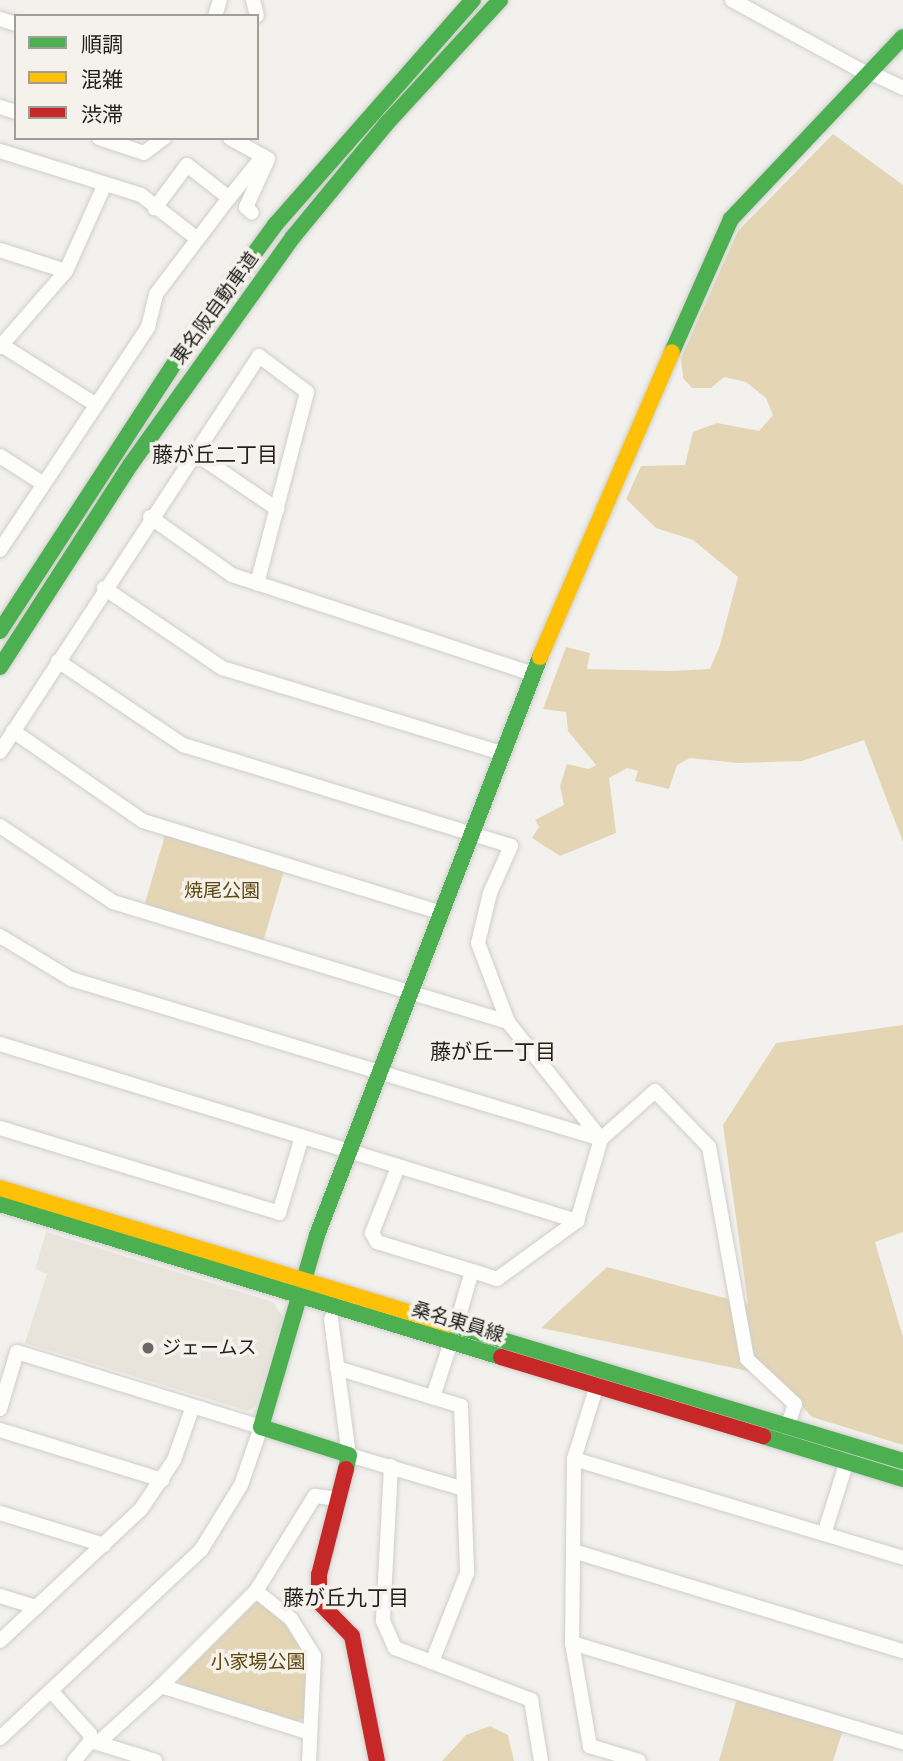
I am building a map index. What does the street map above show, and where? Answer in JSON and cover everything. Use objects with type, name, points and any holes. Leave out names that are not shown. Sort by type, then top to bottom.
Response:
[{"type":"main road","points":[[373,109],[421,33],[449,0]]},
{"type":"main road","name":"東名阪自動車道","points":[[0,631],[184,349],[275,225],[373,109],[473,0]]},
{"type":"main road","name":"東名阪自動車道","points":[[0,667],[131,464],[293,237],[387,123],[500,0]]},
{"type":"main road","points":[[377,1761],[352,1636],[319,1602],[318,1575],[349,1455],[261,1427],[305,1278],[347,1152],[501,753],[731,219],[903,37]]},
{"type":"main road","name":"桑名東員線","points":[[0,1188],[305,1278],[597,1385],[903,1479]]},
{"type":"main road","name":"桑名東員線","points":[[0,1204],[300,1295],[453,1334],[903,1461]]},
{"type":"main road","points":[[158,1236],[174,1247],[295,1285],[300,1295]]},
{"type":"street","points":[[732,0],[868,73],[903,88]]},
{"type":"street","points":[[105,140],[144,153],[161,140]]},
{"type":"street","points":[[234,140],[268,159],[246,206],[252,213]]},
{"type":"street","points":[[0,151],[141,195],[196,238]]},
{"type":"street","points":[[0,550],[148,327],[156,294],[196,238],[263,156]]},
{"type":"street","points":[[155,208],[187,165],[229,198]]},
{"type":"street","points":[[95,404],[1,345],[66,271],[105,184]]},
{"type":"street","points":[[0,250],[66,271]]},
{"type":"street","points":[[0,752],[150,517],[259,356],[307,392],[257,584]]},
{"type":"street","points":[[193,452],[277,509]]},
{"type":"street","points":[[0,456],[42,483]]},
{"type":"street","points":[[150,517],[232,575],[533,674]]},
{"type":"street","points":[[104,588],[222,668],[501,753]]},
{"type":"street","points":[[58,661],[183,745],[511,846],[477,934],[508,1022],[601,1139]]},
{"type":"street","points":[[13,731],[143,821],[439,912]]},
{"type":"street","points":[[0,826],[113,902],[508,1022]]},
{"type":"street","points":[[0,936],[71,979],[601,1139]]},
{"type":"street","points":[[0,1044],[577,1221]]},
{"type":"street","points":[[398,1167],[372,1233],[377,1242],[498,1279],[577,1221],[601,1139],[655,1091],[709,1147],[747,1359],[795,1404],[787,1427]]},
{"type":"street","points":[[0,1128],[279,1213],[302,1138]]},
{"type":"street","points":[[433,1397],[472,1271]]},
{"type":"street","points":[[331,1319],[349,1455],[464,1489]]},
{"type":"street","points":[[0,1409],[17,1352],[261,1427],[241,1485],[201,1549],[0,1738]]},
{"type":"street","points":[[337,1368],[461,1406],[467,1573],[432,1662]]},
{"type":"street","points":[[597,1385],[574,1459],[572,1643],[590,1746],[639,1761]]},
{"type":"street","points":[[0,1640],[141,1510],[163,1480],[193,1406]]},
{"type":"street","points":[[0,1430],[163,1480]]},
{"type":"street","points":[[574,1459],[903,1558]]},
{"type":"street","points":[[824,1534],[847,1461]]},
{"type":"street","points":[[390,1466],[383,1621],[395,1648],[531,1700],[541,1761]]},
{"type":"street","points":[[74,1761],[161,1686],[256,1591],[315,1496],[338,1499]]},
{"type":"street","points":[[0,1513],[104,1545]]},
{"type":"street","points":[[573,1551],[903,1651]]},
{"type":"street","points":[[256,1591],[291,1619],[314,1656],[309,1761]]},
{"type":"street","points":[[0,1596],[36,1607]]},
{"type":"street","points":[[572,1643],[903,1742]]},
{"type":"street","points":[[161,1686],[310,1733]]},
{"type":"street","points":[[51,1691],[94,1742],[155,1761]]},
{"type":"shaded area","points":[[46,1232],[273,1302],[283,1317],[255,1407],[248,1411],[25,1343],[47,1274],[35,1269]]},
{"type":"green space","points":[[833,134],[903,185],[903,842],[864,740],[802,761],[737,763],[690,758],[677,765],[669,789],[635,781],[638,771],[627,768],[609,778],[616,833],[560,856],[532,838],[539,827],[535,820],[564,805],[560,786],[567,764],[589,769],[596,765],[568,731],[566,712],[543,709],[566,647],[590,653],[587,669],[671,671],[710,669],[720,645],[738,577],[693,540],[656,528],[626,499],[641,466],[685,465],[693,432],[717,423],[759,431],[773,415],[766,398],[746,382],[724,377],[711,388],[692,388],[683,378],[681,358],[738,231]]},
{"type":"green space","name":"焼尾公園","points":[[165,835],[284,871],[263,942],[148,907],[145,903]]},
{"type":"green space","points":[[903,1025],[903,1232],[875,1242],[903,1337],[903,1445],[812,1417],[773,1376],[541,1328],[607,1267],[748,1304],[723,1125],[776,1043]]},
{"type":"green space","name":"小家場公園","points":[[254,1601],[260,1601],[285,1623],[308,1656],[306,1717],[296,1722],[181,1685],[178,1678]]},
{"type":"green space","points":[[737,1698],[843,1730],[833,1761],[719,1761]]},
{"type":"green space","points":[[490,1726],[508,1735],[514,1761],[442,1761],[466,1735]]},
{"type":"traffic: fast","points":[[0,631],[184,349],[275,225],[473,0]]},
{"type":"traffic: fast","points":[[0,667],[131,464],[293,237],[387,123],[500,0]]},
{"type":"traffic: fast","points":[[672,352],[731,219],[903,37]]},
{"type":"traffic: fast","points":[[346,1469],[349,1455],[261,1427],[317,1235],[540,657]]},
{"type":"traffic: fast","points":[[0,1204],[501,1357]]},
{"type":"traffic: fast","points":[[449,1324],[903,1461]]},
{"type":"traffic: fast","points":[[763,1436],[903,1479]]},
{"type":"traffic: slow","points":[[540,657],[672,352]]},
{"type":"traffic: slow","points":[[0,1188],[449,1324]]},
{"type":"traffic: jam","points":[[501,1357],[763,1436]]},
{"type":"traffic: jam","points":[[346,1469],[319,1575],[319,1602],[352,1636],[377,1761]]},
{"type":"place","name":"ジェームス","points":[[148,1348]]},
{"type":"district","name":"藤が丘二丁目","points":[[215,455]]},
{"type":"district","name":"藤が丘一丁目","points":[[493,1052]]},
{"type":"district","name":"藤が丘九丁目","points":[[346,1598]]}]
